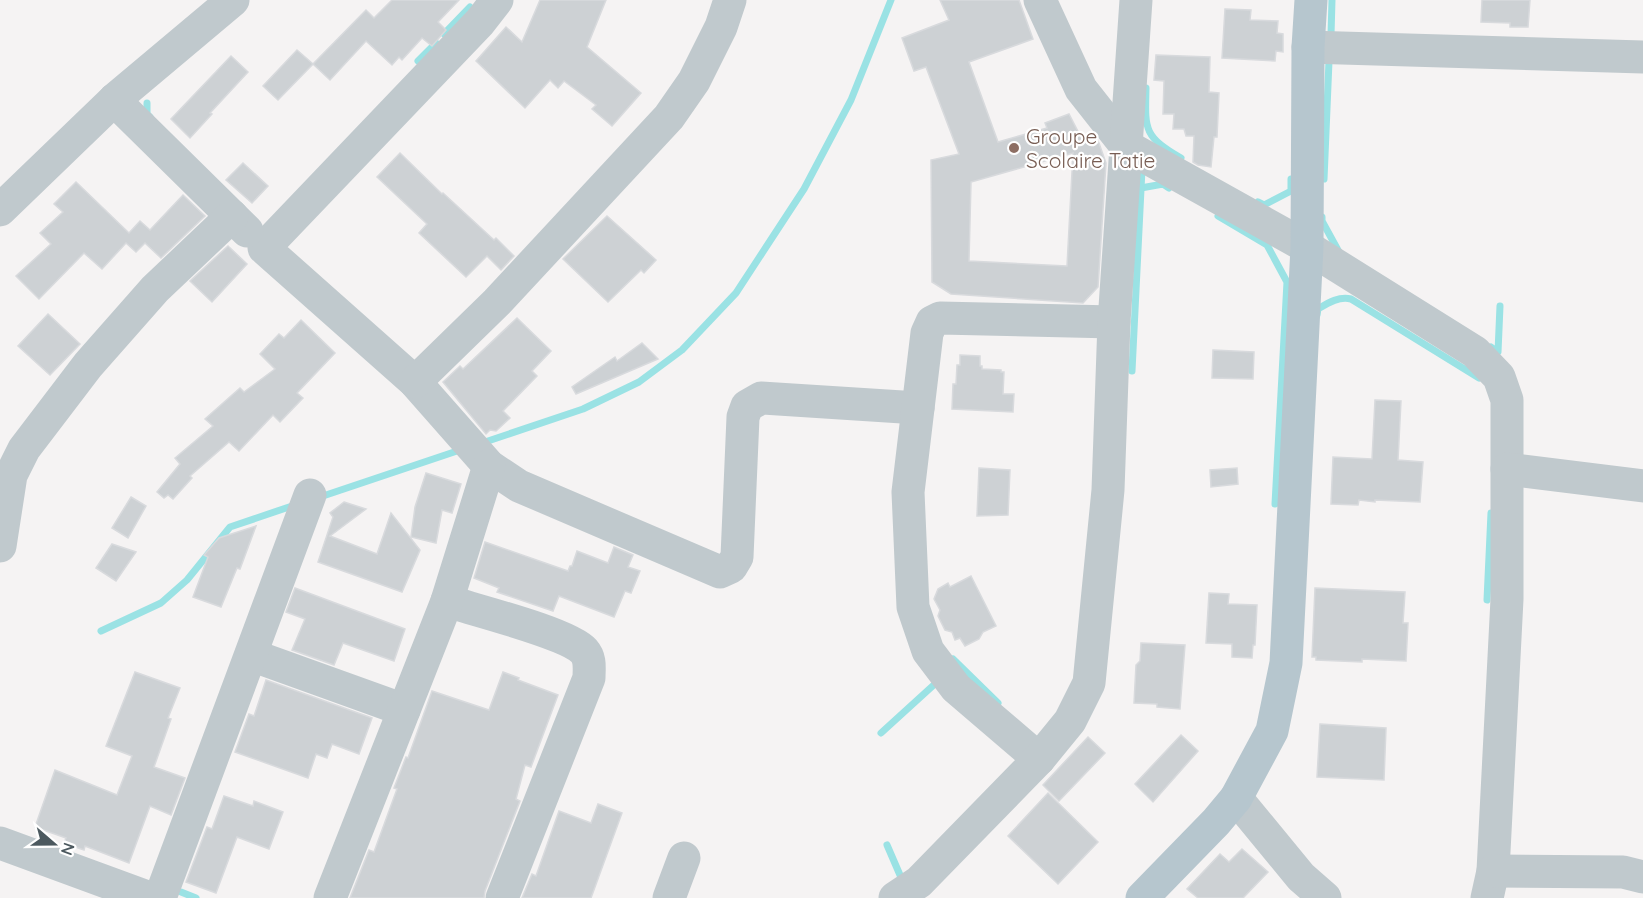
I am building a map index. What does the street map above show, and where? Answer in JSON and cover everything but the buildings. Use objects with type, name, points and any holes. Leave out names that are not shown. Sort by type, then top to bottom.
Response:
[{"type":"main road","points":[[1142,898],[1216,822],[1236,798],[1272,731],[1286,663],[1307,247],[1308,47],[1311,0]]},
{"type":"street","points":[[0,210],[114,100],[233,0]]},
{"type":"street","points":[[264,248],[480,22],[497,0]]},
{"type":"street","points":[[415,382],[497,302],[669,117],[694,81],[721,27],[730,0]]},
{"type":"street","points":[[1040,0],[1081,88],[1126,146],[1307,247],[1475,352],[1499,377],[1507,400],[1508,599],[1490,884],[1623,872],[1643,877]]},
{"type":"street","points":[[895,898],[919,882],[1039,759],[1070,722],[1089,683],[1108,490],[1114,322],[1136,0]]},
{"type":"street","points":[[1308,47],[1643,57]]},
{"type":"street","points":[[114,100],[264,248],[415,382],[489,466],[519,486],[720,572],[731,567],[737,557],[743,417],[747,406],[761,398],[918,408]]},
{"type":"street","points":[[0,546],[11,476],[24,449],[88,365],[148,298],[232,216]]},
{"type":"street","points":[[1039,759],[956,688],[928,651],[913,607],[909,492],[927,333],[932,322],[940,318],[1114,322]]},
{"type":"street","points":[[330,898],[447,601],[489,466]]},
{"type":"street","points":[[1508,469],[1643,486]]},
{"type":"street","points":[[160,898],[310,495]]},
{"type":"street","points":[[447,601],[561,636],[583,650],[589,659],[589,678],[502,898]]},
{"type":"street","points":[[251,655],[404,710]]},
{"type":"street","points":[[1236,798],[1301,877],[1325,898]]},
{"type":"street","points":[[0,843],[150,898]]},
{"type":"street","points":[[669,898],[684,858]]},
{"type":"waterway","points":[[482,443],[583,409],[639,382],[682,350],[736,293],[804,189],[851,100],[891,0]]},
{"type":"waterway","points":[[1331,35],[1332,0]]},
{"type":"waterway","points":[[444,34],[470,7]]},
{"type":"waterway","points":[[418,61],[436,43]]},
{"type":"waterway","points":[[1324,179],[1329,61]]},
{"type":"waterway","points":[[1146,88],[1149,130],[1159,144],[1181,158]]},
{"type":"waterway","points":[[147,103],[147,114],[150,117]]},
{"type":"waterway","points":[[1132,371],[1142,169]]},
{"type":"waterway","points":[[1258,202],[1264,205],[1291,191],[1291,179]]},
{"type":"waterway","points":[[1141,188],[1163,184],[1169,188]]},
{"type":"waterway","points":[[1218,216],[1267,245],[1287,282],[1275,504]]},
{"type":"waterway","points":[[1322,217],[1339,252]]},
{"type":"waterway","points":[[1317,315],[1318,309],[1330,302],[1342,298],[1351,299],[1479,378]]},
{"type":"waterway","points":[[1491,347],[1498,352],[1500,306]]},
{"type":"waterway","points":[[320,497],[463,449]]},
{"type":"waterway","points":[[101,631],[161,603],[187,580],[230,527],[295,505]]},
{"type":"waterway","points":[[1487,600],[1491,513]]},
{"type":"waterway","points":[[953,659],[998,703]]},
{"type":"waterway","points":[[881,733],[937,682]]},
{"type":"waterway","points":[[887,845],[903,882]]},
{"type":"waterway","points":[[181,892],[196,898]]},
{"type":"place","name":"Groupe Scolaire Tatie","points":[[1014,148]]}]
